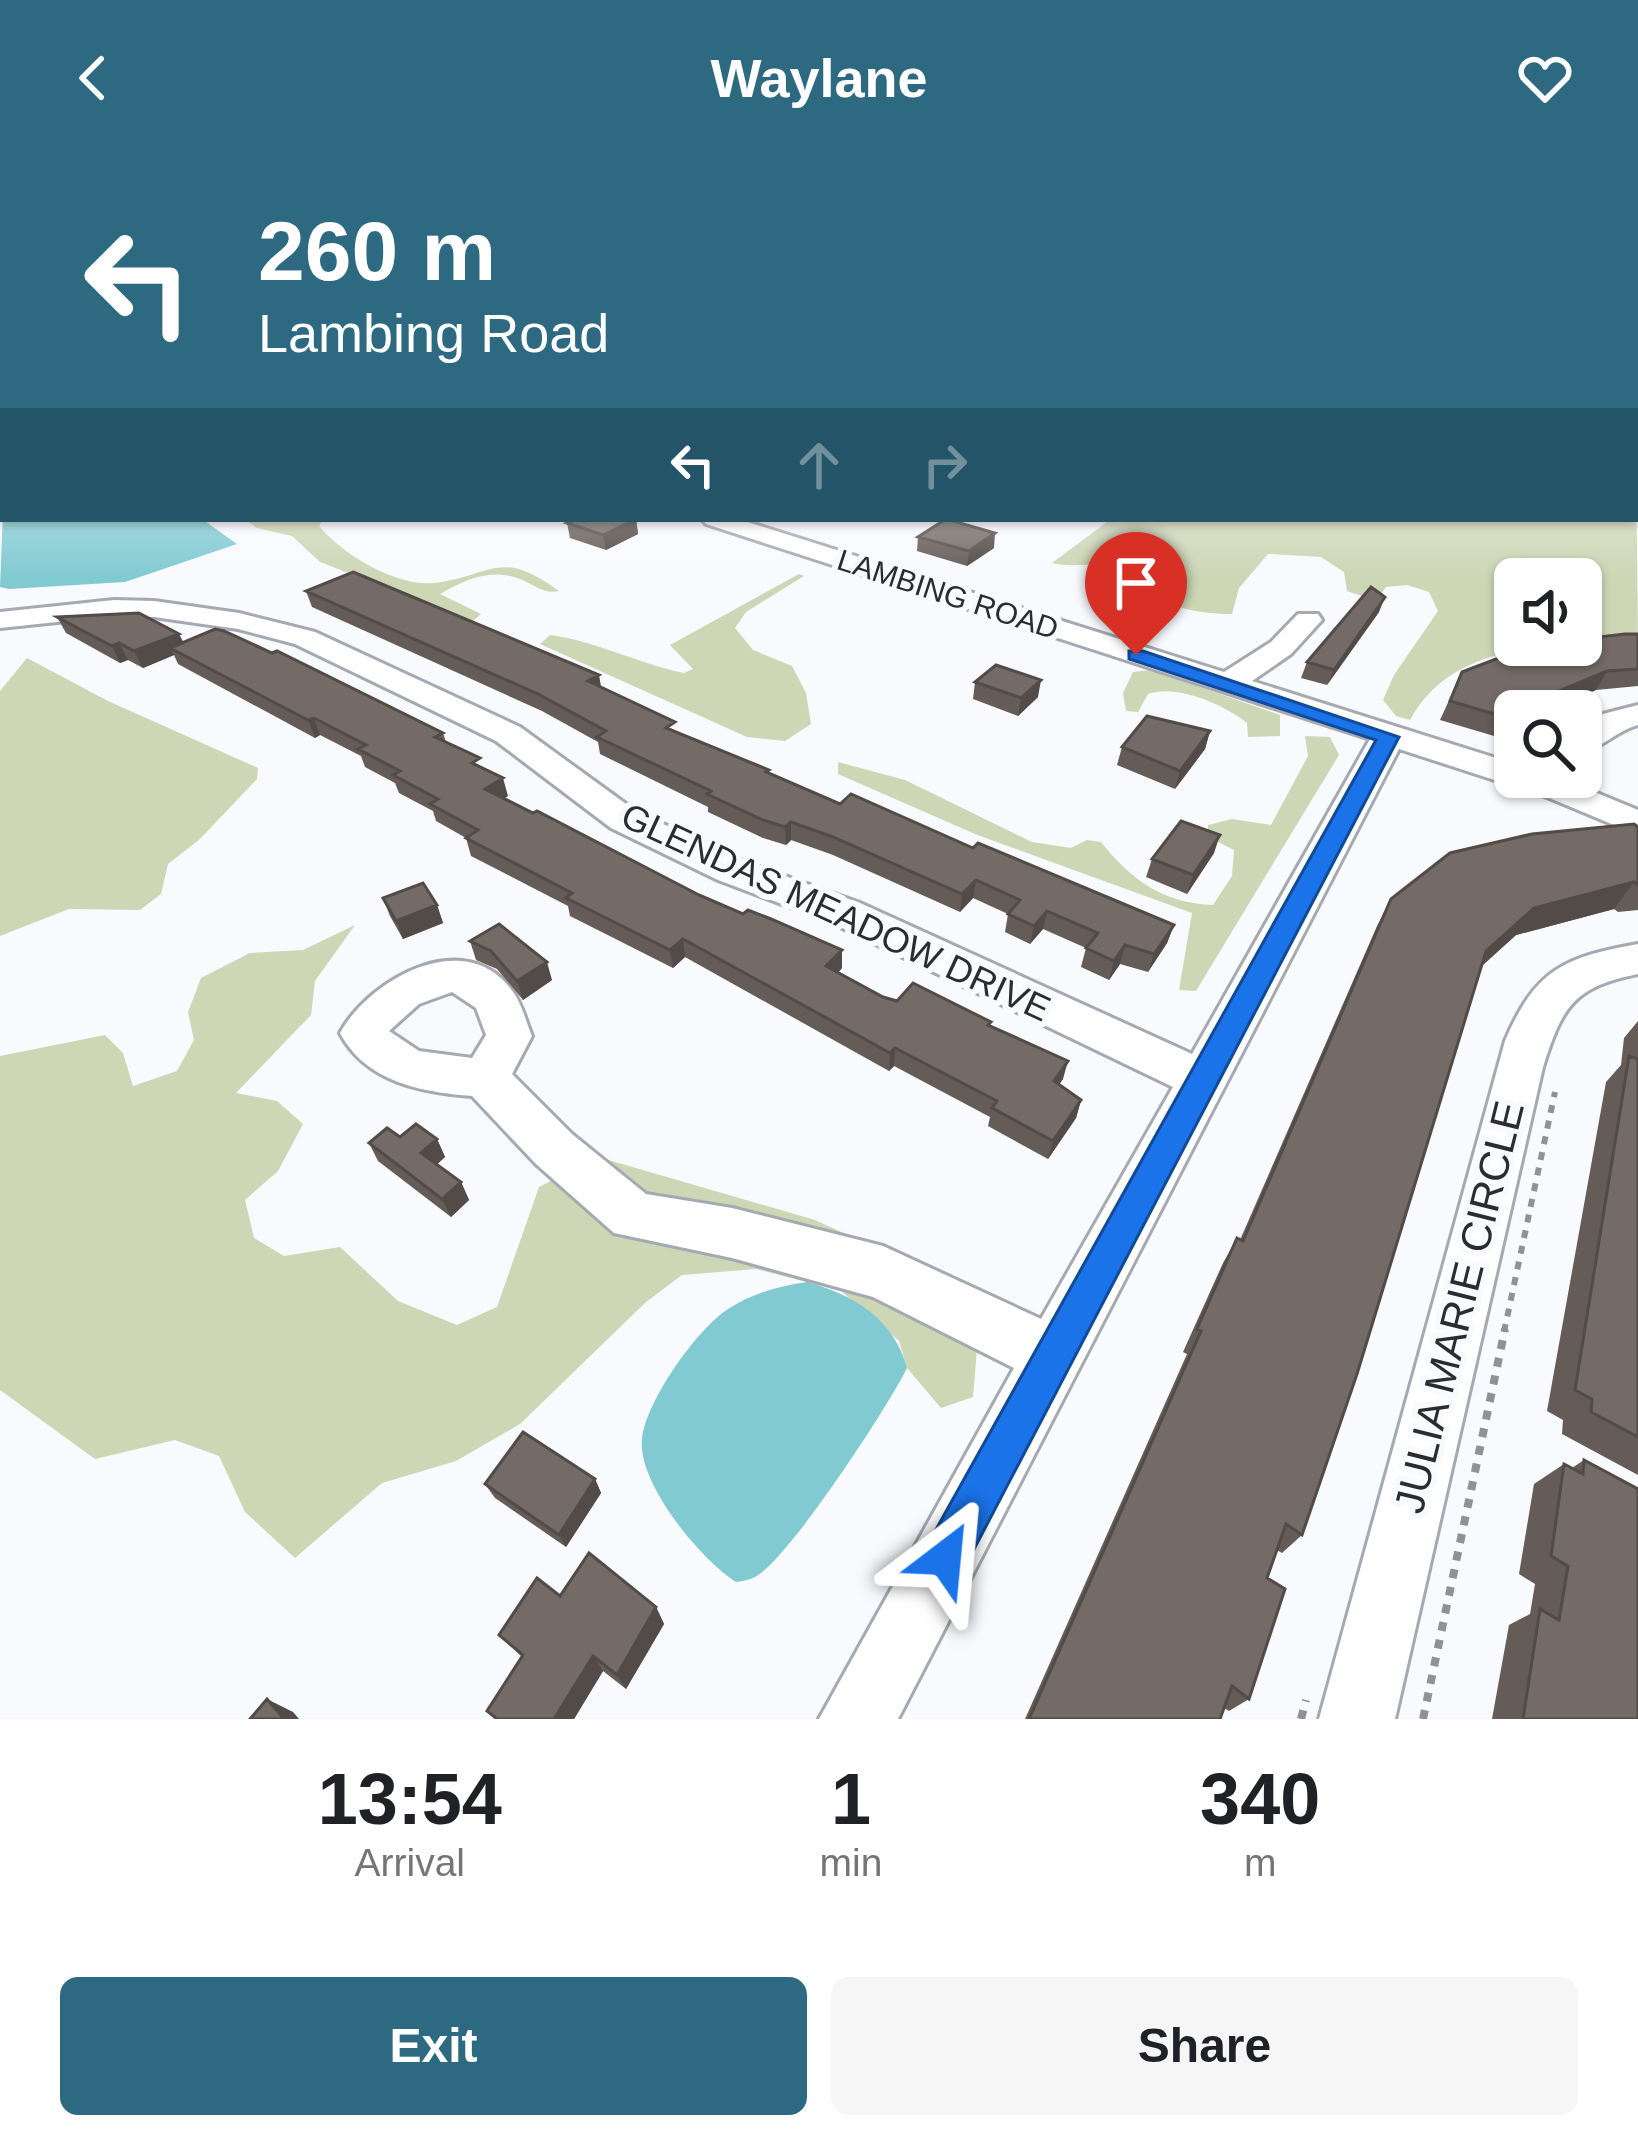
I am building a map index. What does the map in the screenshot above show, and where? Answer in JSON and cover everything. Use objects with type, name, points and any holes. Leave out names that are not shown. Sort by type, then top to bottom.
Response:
[{"type":"street","name":"LAMBING ROAD","points":[[723,522],[1494,769]]},
{"type":"street","name":"GLENDAS MEADOW DRIVE","points":[[0,620],[114,608],[154,609],[239,621],[304,638],[508,734],[624,820],[732,872],[846,914],[1203,1081]]},
{"type":"street","points":[[1226,684],[1281,648],[1308,620]]},
{"type":"street","points":[[1602,727],[1638,715]]},
{"type":"street","points":[[857,1719],[1388,737]]},
{"type":"street","name":"LAMBING ROAD","points":[[1590,798],[1638,824]]},
{"type":"street","name":"JULIA MARIE CIRCLE","points":[[1357,1719],[1519,1066],[1538,1009],[1588,967],[1638,959]]},
{"type":"street","points":[[484,1078],[554,1149],[633,1216],[732,1233],[884,1273],[1055,1357]]},
{"type":"path","points":[[1423,1719],[1558,1080]]},
{"type":"green space","points":[[249,522],[321,522],[319,526],[341,547],[403,580],[434,583],[508,567],[559,591],[494,574],[440,594],[481,614],[473,621],[320,562],[292,536]]},
{"type":"green space","points":[[1107,522],[1637,522],[1638,642],[1602,643],[1602,558],[1494,558],[1494,656],[1438,685],[1410,720],[1396,716],[1383,700],[1394,675],[1438,611],[1429,592],[1407,585],[1386,587],[1376,601],[1347,591],[1344,572],[1321,557],[1268,554],[1239,588],[1232,614],[1218,614],[1158,598],[1136,579],[1129,565],[1052,563]]},
{"type":"green space","points":[[799,574],[804,576],[746,612],[735,628],[753,650],[792,666],[806,693],[811,724],[785,741],[747,737],[540,644],[550,635],[566,638],[684,673],[693,669],[670,645]]},
{"type":"green space","points":[[27,658],[108,701],[258,768],[257,779],[200,839],[168,864],[161,894],[140,910],[69,909],[0,936],[0,691]]},
{"type":"green space","points":[[1151,670],[1280,715],[1280,736],[1248,737],[1247,723],[1237,716],[1185,694],[1148,694],[1138,712],[1126,711],[1123,693],[1133,672]]},
{"type":"green space","points":[[1305,736],[1330,737],[1339,755],[1196,991],[1179,990],[1192,913],[975,834],[838,774],[838,762],[905,780],[1032,842],[1071,848],[1087,840],[1101,842],[1150,887],[1179,900],[1213,905],[1232,876],[1234,850],[1208,837],[1208,825],[1232,819],[1271,825],[1308,756]]},
{"type":"green space","points":[[355,925],[315,981],[311,1015],[236,1093],[277,1101],[303,1124],[278,1171],[245,1200],[254,1238],[284,1256],[340,1247],[398,1301],[457,1325],[497,1307],[539,1187],[598,1157],[815,1220],[944,1279],[977,1349],[973,1397],[941,1408],[907,1368],[899,1341],[841,1291],[756,1269],[682,1275],[646,1302],[520,1424],[456,1461],[382,1483],[295,1558],[245,1512],[219,1456],[175,1440],[95,1459],[0,1390],[0,1056],[105,1035],[123,1053],[133,1086],[177,1071],[194,1040],[188,1012],[201,978],[250,953],[303,950]]},
{"type":"water","points":[[3,522],[206,522],[237,544],[125,582],[0,587]]},
{"type":"water","points":[[807,1282],[841,1294],[870,1312],[892,1336],[907,1368],[859,1447],[790,1543],[755,1577],[736,1582],[706,1557],[660,1498],[643,1457],[642,1439],[653,1405],[702,1332],[737,1303]]},
{"type":"building","points":[[570,522],[630,522],[603,535]]},
{"type":"building","points":[[941,522],[995,533],[969,551],[918,537]]},
{"type":"building","points":[[353,572],[599,675],[588,681],[675,722],[666,728],[840,804],[851,794],[973,848],[978,843],[1174,925],[1154,954],[1125,945],[1114,961],[1086,948],[1098,933],[1047,911],[1034,926],[1008,914],[1020,900],[976,880],[962,894],[833,837],[791,822],[785,827],[763,820],[597,737],[606,731],[538,694],[306,591]]},
{"type":"building","points":[[1371,587],[1385,597],[1334,670],[1307,662]]},
{"type":"building","points":[[139,613],[179,634],[134,651],[119,643],[112,646],[57,617]]},
{"type":"building","points":[[215,629],[277,651],[443,733],[435,737],[480,758],[472,763],[503,778],[485,789],[699,895],[842,950],[826,966],[883,997],[897,1001],[913,983],[991,1022],[988,1025],[1068,1061],[1054,1081],[1081,1100],[1053,1141],[992,1108],[997,1101],[895,1048],[890,1053],[683,939],[670,950],[566,898],[572,893],[466,838],[478,830],[430,804],[438,799],[393,775],[400,771],[358,749],[366,745],[170,648]]},
{"type":"building","points":[[1638,634],[1638,669],[1607,671],[1562,690],[1494,690],[1494,714],[1450,701],[1462,672],[1494,660],[1494,666],[1602,666],[1602,637]]},
{"type":"building","points":[[996,665],[1041,680],[1021,698],[975,682]]},
{"type":"building","points":[[1147,716],[1210,731],[1180,771],[1122,747]]},
{"type":"building","points":[[1181,821],[1220,835],[1193,875],[1152,859]]},
{"type":"building","points":[[1638,827],[1638,885],[1634,882],[1534,908],[1486,951],[1357,1374],[1302,1535],[1286,1524],[1267,1578],[1285,1589],[1249,1699],[1232,1686],[1220,1719],[1029,1719],[1201,1331],[1197,1329],[1237,1238],[1243,1241],[1391,899],[1450,853],[1532,834]]},
{"type":"building","points":[[423,883],[437,905],[396,921],[383,898]]},
{"type":"building","points":[[499,924],[547,962],[517,981],[491,951],[470,941]]},
{"type":"building","points":[[1629,1056],[1638,1059],[1638,1437],[1591,1412],[1592,1399],[1575,1390]]},
{"type":"building","points":[[416,1124],[437,1139],[421,1153],[461,1182],[442,1199],[369,1143],[387,1128],[400,1137]]},
{"type":"building","points":[[523,1432],[595,1479],[559,1535],[485,1484]]},
{"type":"building","points":[[1584,1460],[1638,1489],[1638,1719],[1523,1719],[1540,1609],[1559,1620],[1568,1566],[1551,1556],[1564,1464],[1583,1474]]},
{"type":"building","points":[[589,1553],[656,1607],[617,1675],[593,1656],[554,1719],[497,1719],[487,1711],[523,1655],[499,1635],[537,1578],[560,1596]]},
{"type":"building","points":[[267,1699],[284,1719],[250,1719]]},
{"type":"route","points":[[945,1558],[1388,737],[1136,655]]}]
